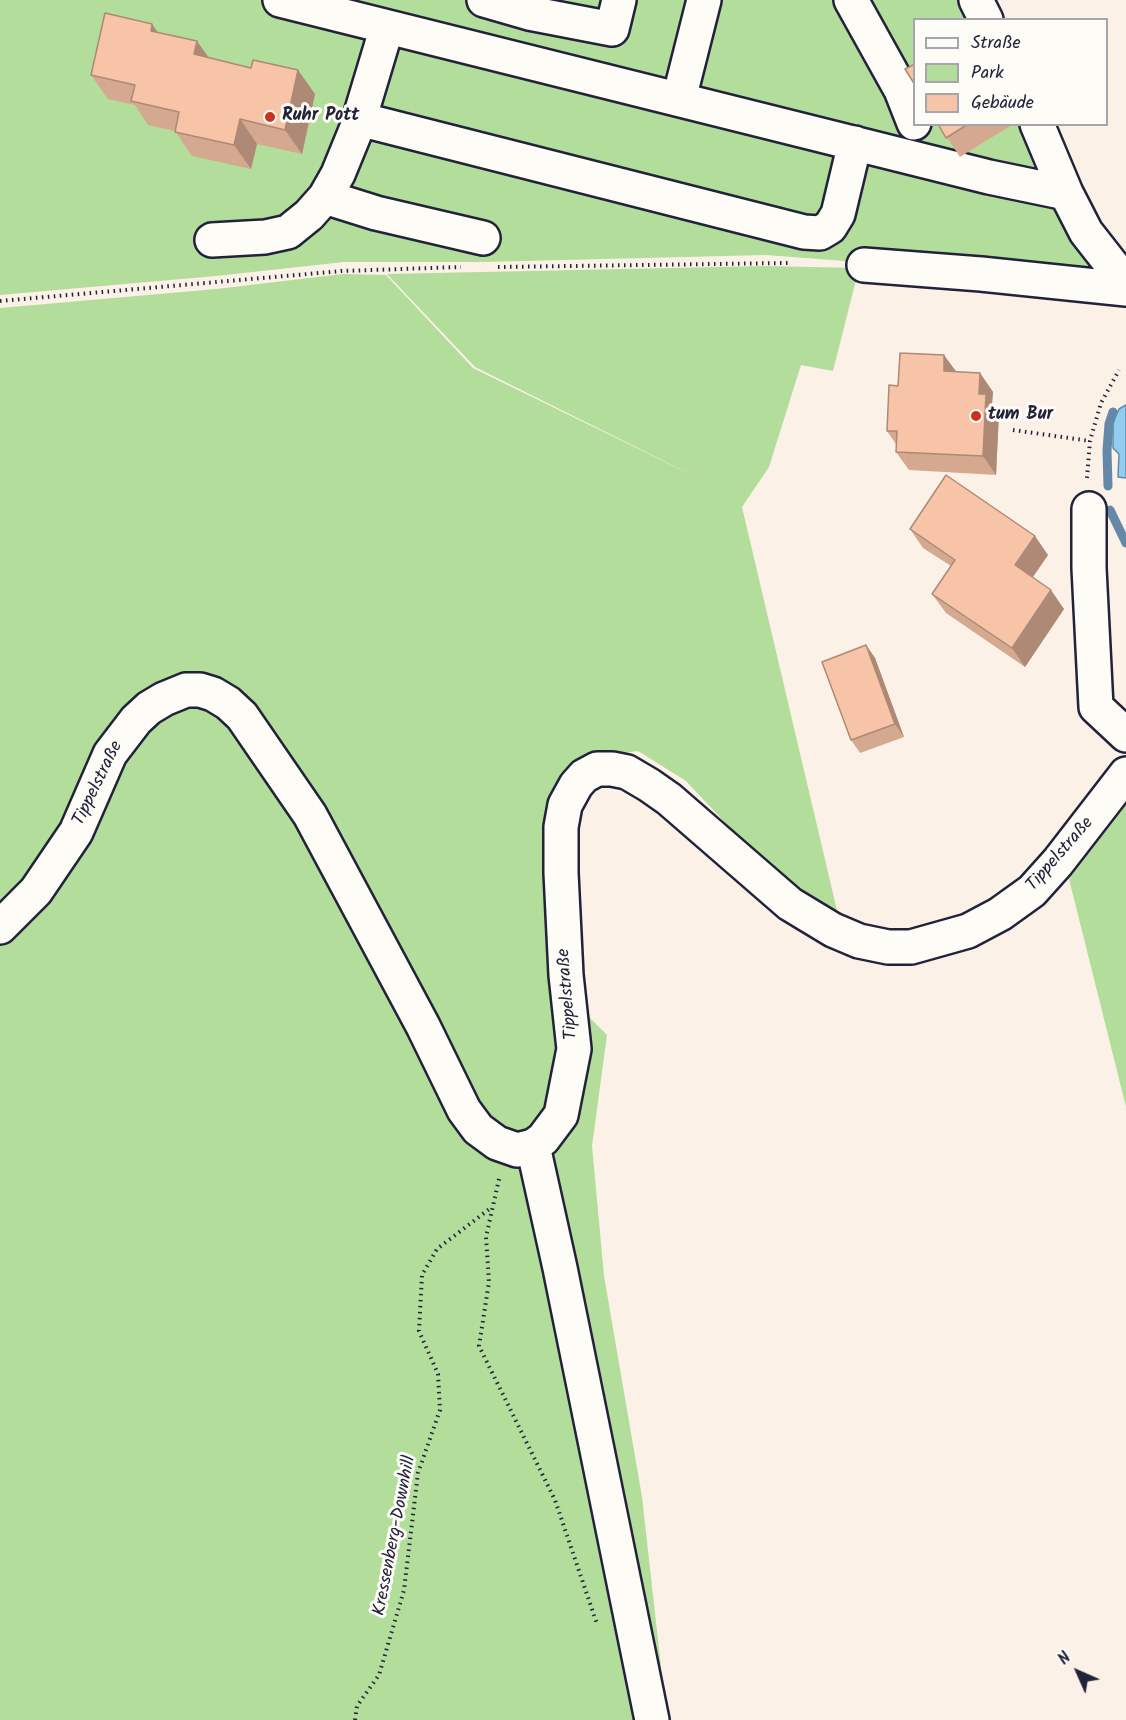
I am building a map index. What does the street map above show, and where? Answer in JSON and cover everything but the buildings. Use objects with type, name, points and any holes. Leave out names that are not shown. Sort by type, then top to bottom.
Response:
[{"type":"street","points":[[280,0],[370,16],[517,59],[989,177],[1066,193]]},
{"type":"street","points":[[484,0],[530,6],[612,29],[619,0]]},
{"type":"street","points":[[679,99],[704,0]]},
{"type":"street","points":[[851,0],[901,90],[913,119]]},
{"type":"street","points":[[976,0],[985,18]]},
{"type":"street","points":[[517,59],[530,6]]},
{"type":"street","points":[[212,240],[265,237],[288,232],[309,215],[325,197],[338,174],[359,119],[370,16]]},
{"type":"street","points":[[359,119],[804,232],[820,233],[830,227],[837,214],[855,143]]},
{"type":"street","points":[[916,126],[930,162]]},
{"type":"street","points":[[1038,126],[1066,193],[1086,232],[1126,283]]},
{"type":"street","points":[[325,197],[488,253]]},
{"type":"street","points":[[864,265],[1126,289]]},
{"type":"street","points":[[1089,509],[1089,568],[1096,707],[1126,735]]},
{"type":"street","name":"Tippelstraße","points":[[0,927],[36,891],[76,832],[110,754],[136,720],[149,708],[164,699],[186,690],[200,690],[213,694],[228,703],[242,716],[310,815],[423,1026],[464,1110],[478,1129],[496,1143],[525,1148],[543,1139],[561,1116],[574,1049],[566,965],[561,827],[565,805],[584,776],[597,769],[627,772],[669,799],[790,904],[833,930],[859,941],[888,947],[911,947],[968,931],[1000,914],[1032,891],[1058,862],[1126,774]]},
{"type":"street","points":[[525,1148],[560,1268],[652,1720]]},
{"type":"path","points":[[488,253],[799,264]]},
{"type":"path","points":[[0,301],[342,271],[468,267]]},
{"type":"path","points":[[1089,509],[1086,477],[1090,441],[1101,403],[1119,370]]},
{"type":"path","points":[[1013,430],[1090,441]]},
{"type":"path","points":[[525,1148],[498,1180],[486,1238],[489,1282],[479,1346],[555,1500],[599,1631]]},
{"type":"path","name":"Kressenberg-Downhill","points":[[355,1720],[357,1706],[379,1675],[404,1590],[418,1473],[440,1410],[438,1374],[419,1331],[422,1275],[437,1249],[493,1206]]},
{"type":"green space","points":[[0,0],[979,0],[988,18],[913,18],[913,126],[1041,126],[1105,281],[766,255],[484,262],[344,262],[0,295]]},
{"type":"green space","points":[[765,266],[859,268],[833,371],[801,365],[769,467],[742,507],[839,919],[766,866],[686,781],[638,751],[580,759],[553,817],[556,984],[607,1035],[592,1146],[604,1276],[642,1497],[667,1720],[0,1720],[0,308],[216,289],[343,274],[386,275],[473,368],[708,483],[475,367],[387,274]]},
{"type":"green space","points":[[1126,805],[1126,1107],[1069,879]]},
{"type":"water","points":[[1126,405],[1126,478],[1118,477],[1119,454],[1113,448],[1113,422],[1119,409]]},
{"type":"waterway","points":[[1108,486],[1107,450],[1109,424],[1113,412]]},
{"type":"waterway","points":[[1110,510],[1126,543]]},
{"type":"place","name":"Ruhr Pott","points":[[270,117]]},
{"type":"place","name":"tum Bur","points":[[976,416]]}]
